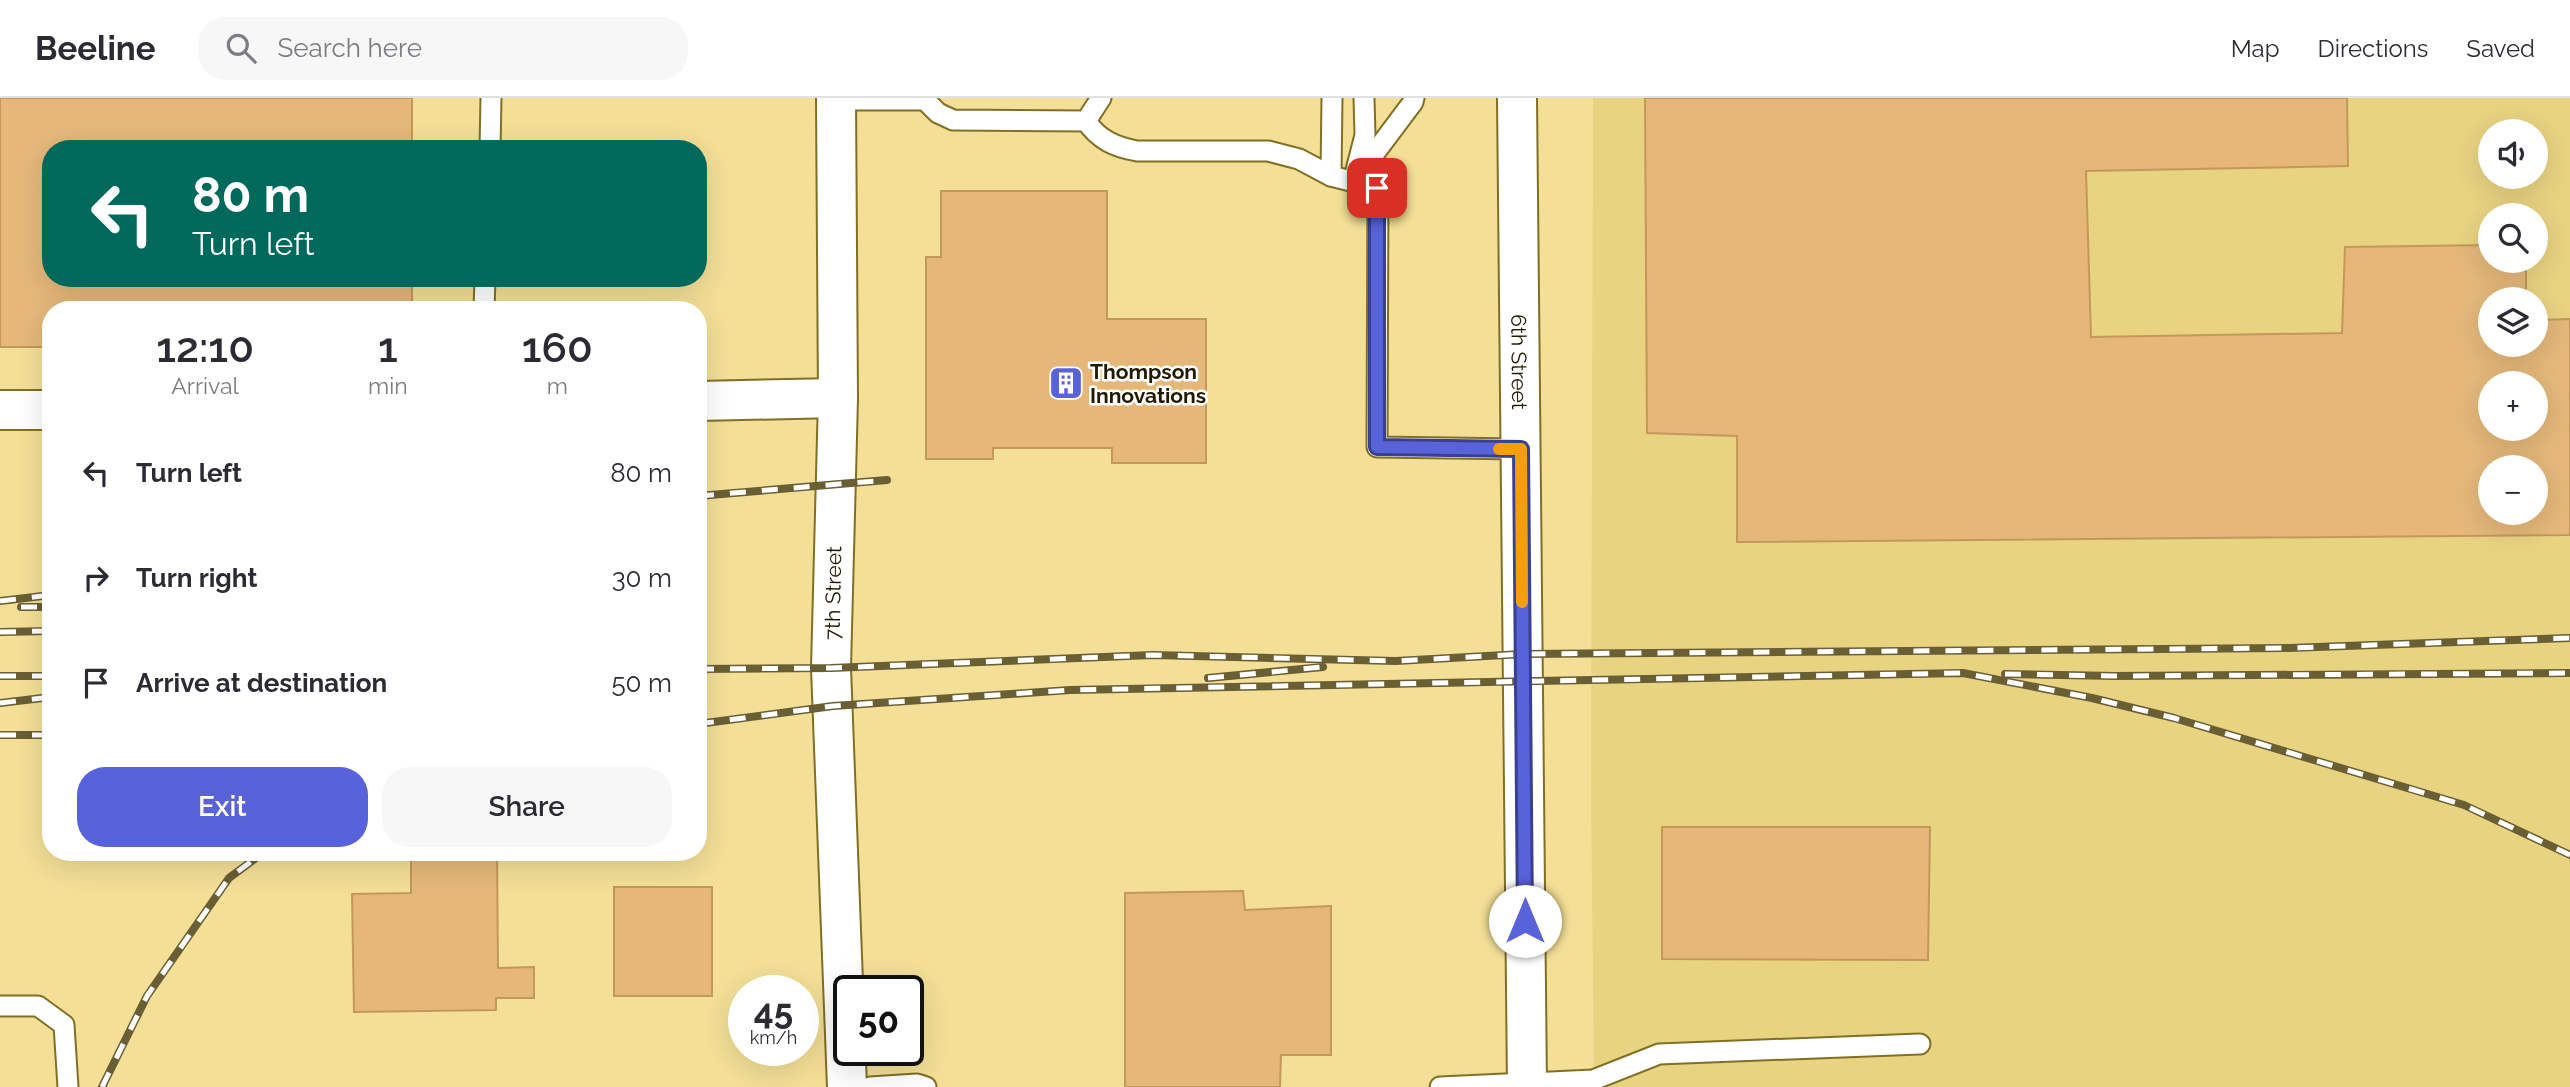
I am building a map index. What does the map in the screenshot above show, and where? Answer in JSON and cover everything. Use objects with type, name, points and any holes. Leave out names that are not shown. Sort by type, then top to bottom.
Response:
[{"type":"street","name":"6th Street","points":[[1517,98],[1527,1084]]},
{"type":"street","name":"7th Street","points":[[836,99],[838,398],[831,668],[847,1087]]},
{"type":"street","points":[[707,401],[838,398]]},
{"type":"street","points":[[0,410],[42,410]]},
{"type":"lane","points":[[490,140],[491,98]]},
{"type":"lane","points":[[1086,121],[1101,98]]},
{"type":"lane","points":[[1331,176],[1332,98]]},
{"type":"lane","points":[[1353,181],[1365,135],[1364,98]]},
{"type":"lane","points":[[1353,181],[1414,98]]},
{"type":"lane","points":[[836,99],[925,99],[938,113],[953,120],[1086,121]]},
{"type":"lane","points":[[1086,121],[1094,132],[1120,148],[1137,151],[1268,151],[1299,159],[1331,176],[1377,188],[1377,447],[1521,449]]},
{"type":"lane","points":[[0,1006],[38,1006],[64,1025],[68,1087]]},
{"type":"lane","points":[[1440,1087],[1593,1080],[1659,1054],[1920,1044]]},
{"type":"lane","points":[[870,1087],[917,1084],[926,1087]]},
{"type":"shaded area","points":[[1593,98],[2570,98],[2570,1087],[1594,1087],[1591,785]]},
{"type":"building","points":[[0,98],[412,98],[412,140],[42,140],[42,287],[412,287],[412,301],[42,301],[42,347],[0,347]]},
{"type":"building","points":[[1645,98],[2347,98],[2348,166],[2086,171],[2091,337],[2342,333],[2345,247],[2478,245],[2478,273],[2526,273],[2526,287],[2478,287],[2478,357],[2548,357],[2548,320],[2570,319],[2570,535],[1737,542],[1737,436],[1647,433]]},
{"type":"building","name":"Thompson Innovations","points":[[941,191],[1107,191],[1107,319],[1206,319],[1206,463],[1112,463],[1112,448],[993,448],[993,459],[926,459],[926,257],[941,257]]},
{"type":"building","points":[[1662,827],[1930,827],[1928,960],[1662,959]]},
{"type":"building","points":[[411,861],[497,861],[498,968],[534,967],[534,998],[496,998],[496,1010],[354,1012],[352,894],[411,893]]},
{"type":"building","points":[[614,887],[712,887],[712,996],[614,996]]},
{"type":"building","points":[[1243,891],[1245,910],[1331,906],[1331,1055],[1281,1055],[1280,1087],[1125,1087],[1125,893]]},
{"type":"railway","points":[[707,495],[887,480]]},
{"type":"railway","points":[[0,601],[42,596]]},
{"type":"railway","points":[[21,607],[42,607]]},
{"type":"railway","points":[[0,632],[42,631]]},
{"type":"railway","points":[[707,669],[831,668],[1153,655],[1396,661],[1523,654],[2289,648],[2570,638]]},
{"type":"railway","points":[[1208,678],[1323,667]]},
{"type":"railway","points":[[707,723],[833,706],[1070,690],[1963,673],[2092,698],[2174,718],[2464,805],[2570,855]]},
{"type":"railway","points":[[2005,674],[2116,676],[2570,673]]},
{"type":"railway","points":[[0,676],[42,676]]},
{"type":"railway","points":[[0,703],[42,698]]},
{"type":"railway","points":[[0,735],[42,735]]},
{"type":"railway","points":[[102,1087],[147,996],[229,878],[252,861]]},
{"type":"slow traffic","points":[[1499,449],[1521,449],[1522,602]]},
{"type":"place","name":"Thompson Innovations","points":[[1066,383]]},
{"type":"route","points":[[1377,188],[1377,447],[1521,449],[1525,921]]}]
